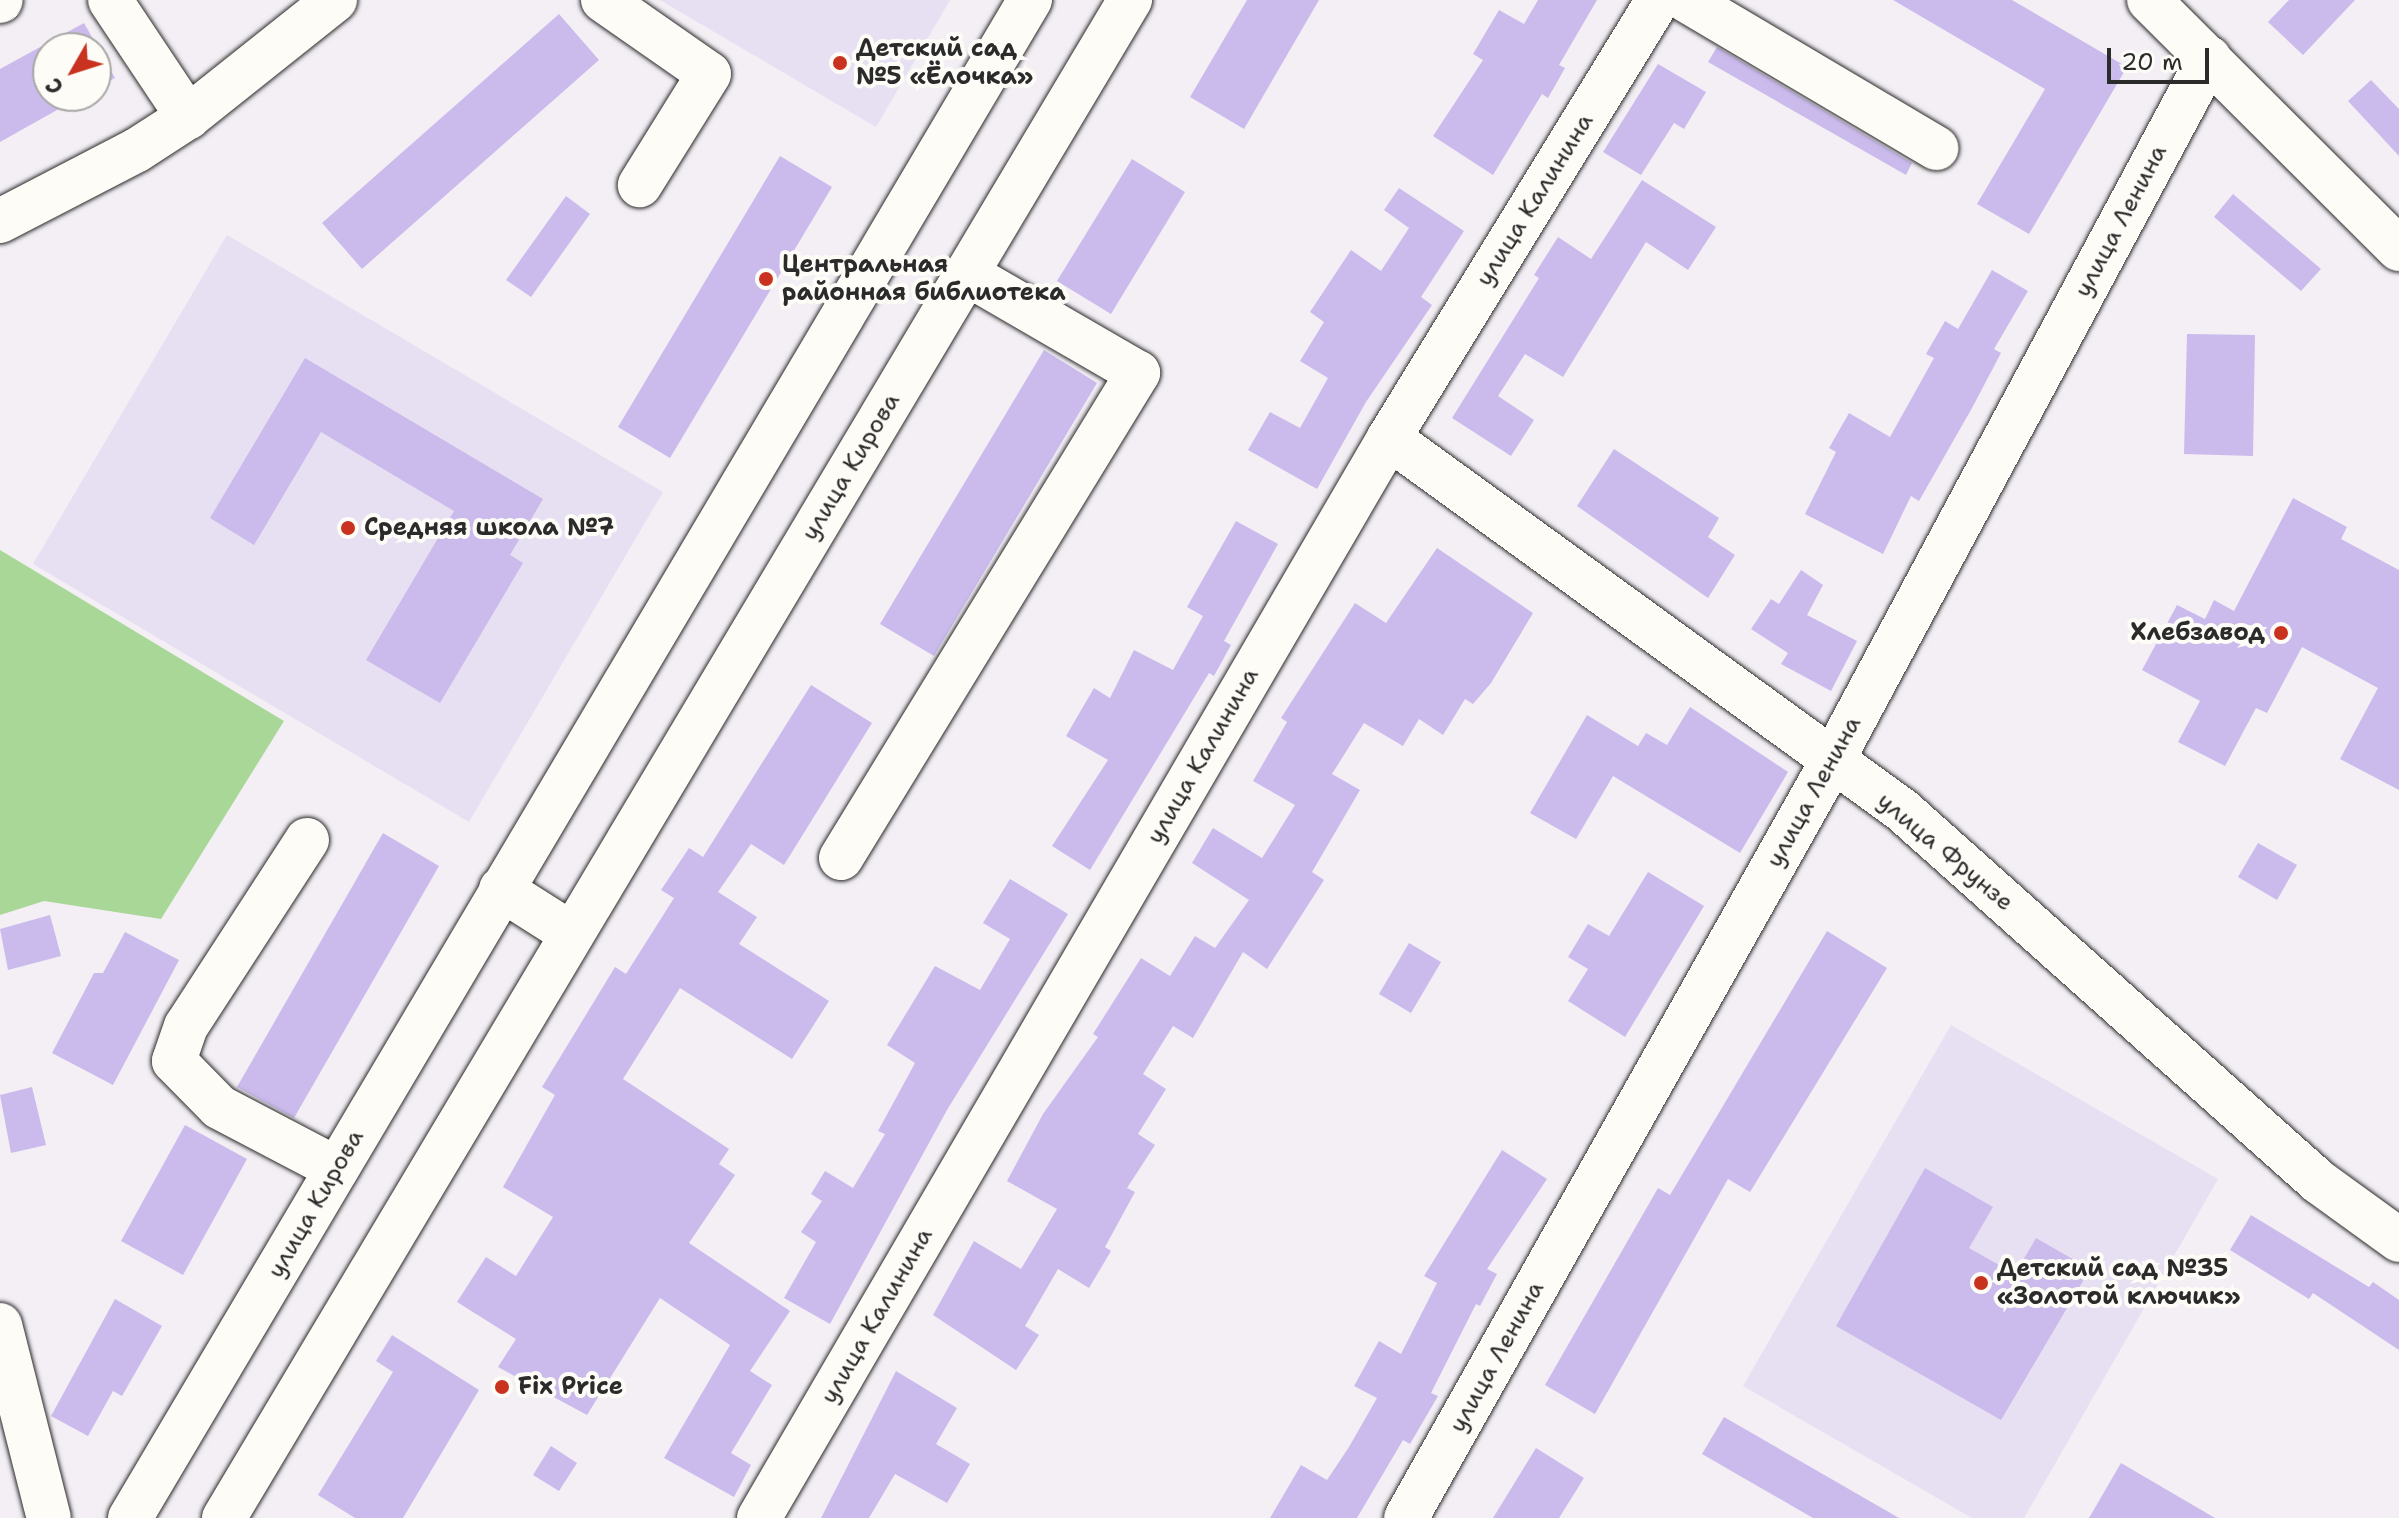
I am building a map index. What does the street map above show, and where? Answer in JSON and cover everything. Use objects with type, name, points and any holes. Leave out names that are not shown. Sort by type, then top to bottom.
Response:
[{"type":"street","points":[[110,0],[188,117]]},
{"type":"street","points":[[0,221],[137,150],[188,117],[335,0]]},
{"type":"street","points":[[603,0],[709,74],[640,185]]},
{"type":"street","name":"улица Кирова","points":[[130,1518],[1030,0]]},
{"type":"street","name":"улица Кирова","points":[[224,1518],[1130,0]]},
{"type":"street","name":"улица Калинина","points":[[759,1518],[1389,438],[1658,0]]},
{"type":"street","points":[[1686,0],[1936,148]]},
{"type":"street","points":[[2149,0],[2399,249]]},
{"type":"street","name":"улица Ленина","points":[[1406,1518],[1831,763],[2209,58]]},
{"type":"street","points":[[841,858],[1138,373],[967,274]]},
{"type":"street","name":"улица Фрунзе","points":[[1389,438],[1831,763],[1902,810],[2319,1182],[2399,1240]]},
{"type":"street","points":[[307,840],[186,1026],[174,1061],[219,1107],[337,1169]]},
{"type":"street","points":[[501,889],[572,934]]},
{"type":"street","points":[[0,1325],[49,1518]]},
{"type":"shaded area","name":"Детский сад №5 «Ёлочка»","points":[[660,0],[950,0],[876,127]]},
{"type":"shaded area","name":"Средняя школа №7","points":[[227,235],[663,492],[469,822],[33,564]]},
{"type":"shaded area","name":"Детский сад №35 «Золотой ключик»","points":[[1951,1025],[2218,1179],[2024,1518],[1972,1518],[1743,1386]]},
{"type":"green space","points":[[0,550],[284,721],[161,919],[44,901],[0,915]]},
{"type":"building","points":[[1247,0],[1319,0],[1244,129],[1190,97]]},
{"type":"building","points":[[1538,0],[1597,0],[1559,65],[1565,68],[1548,98],[1542,94],[1493,175],[1433,136],[1483,60],[1473,54],[1499,10],[1524,24]]},
{"type":"building","points":[[1893,0],[2012,0],[2127,67],[2029,234],[1977,204],[2045,89]]},
{"type":"building","points":[[2289,0],[2355,0],[2303,55],[2268,22]]},
{"type":"building","points":[[559,14],[599,60],[362,269],[322,223]]},
{"type":"building","points":[[84,23],[89,32],[68,32]]},
{"type":"building","points":[[1717,47],[1912,163],[1906,175],[1708,62]]},
{"type":"building","points":[[32,51],[32,112],[53,112],[0,142],[0,69]]},
{"type":"building","points":[[1658,64],[1706,92],[1684,129],[1674,123],[1641,175],[1603,152]]},
{"type":"building","points":[[2371,80],[2399,109],[2399,156],[2348,101]]},
{"type":"building","points":[[780,156],[832,187],[670,458],[618,427]]},
{"type":"building","points":[[1132,159],[1185,192],[1111,314],[1057,281]]},
{"type":"building","points":[[1642,180],[1716,227],[1688,270],[1646,242],[1563,377],[1525,354],[1498,396],[1534,420],[1511,456],[1452,418],[1539,278],[1534,275],[1558,237],[1591,259]]},
{"type":"building","points":[[1399,188],[1464,231],[1421,297],[1432,305],[1366,402],[1317,489],[1248,450],[1270,412],[1300,428],[1328,378],[1300,361],[1324,322],[1310,312],[1351,250],[1381,271],[1409,228],[1384,210]]},
{"type":"building","points":[[2233,194],[2321,269],[2301,291],[2214,217]]},
{"type":"building","points":[[566,196],[590,214],[531,297],[506,280]]},
{"type":"building","points":[[1992,270],[2028,291],[1994,349],[2001,353],[1972,408],[1919,501],[1911,496],[1883,554],[1805,514],[1836,452],[1829,448],[1849,413],[1890,437],[1934,358],[1926,354],[1945,321],[1958,329]]},
{"type":"building","points":[[2187,334],[2255,335],[2253,456],[2184,454]]},
{"type":"building","points":[[1044,350],[1097,383],[934,656],[880,624]]},
{"type":"building","points":[[305,358],[543,499],[510,555],[523,563],[440,703],[366,660],[454,511],[321,432],[254,545],[210,518]]},
{"type":"building","points":[[1614,449],[1719,518],[1708,537],[1735,555],[1708,598],[1577,506]]},
{"type":"building","name":"Хлебзавод","points":[[2293,498],[2347,527],[2341,539],[2399,570],[2399,790],[2340,759],[2378,688],[2302,647],[2267,713],[2256,708],[2225,766],[2178,742],[2200,701],[2142,670],[2177,605],[2205,619],[2214,600],[2234,611]]},
{"type":"building","points":[[1236,521],[1278,544],[1224,641],[1231,645],[1214,676],[1209,673],[1090,870],[1052,846],[1108,760],[1066,736],[1094,688],[1110,698],[1134,650],[1173,670],[1203,616],[1187,607]]},
{"type":"building","points":[[1437,548],[1533,613],[1491,683],[1473,704],[1465,699],[1443,735],[1419,719],[1403,746],[1364,723],[1332,774],[1360,790],[1312,872],[1324,880],[1267,969],[1243,952],[1193,1038],[1173,1026],[1143,1074],[1166,1089],[1138,1134],[1155,1145],[1127,1188],[1135,1192],[1105,1247],[1111,1251],[1089,1288],[1058,1269],[1025,1326],[1039,1335],[1016,1370],[933,1315],[974,1241],[1021,1269],[1057,1209],[1007,1181],[1043,1114],[1098,1037],[1093,1034],[1141,958],[1170,976],[1195,936],[1215,948],[1249,900],[1192,863],[1213,828],[1262,858],[1295,805],[1253,781],[1287,722],[1281,718],[1355,603],[1386,623]]},
{"type":"building","points":[[1801,570],[1823,585],[1807,615],[1857,641],[1831,691],[1781,664],[1788,653],[1751,629],[1771,599],[1779,604]]},
{"type":"building","points":[[811,685],[872,723],[784,865],[751,844],[718,892],[757,917],[739,944],[829,1001],[792,1059],[680,988],[623,1079],[729,1149],[719,1164],[735,1175],[689,1243],[790,1311],[750,1371],[772,1385],[731,1453],[751,1465],[734,1497],[664,1458],[730,1345],[660,1298],[587,1415],[498,1367],[516,1339],[457,1302],[486,1257],[516,1276],[553,1217],[503,1187],[555,1095],[542,1087],[615,967],[626,974],[674,898],[661,890],[689,848],[703,857]]},
{"type":"building","points":[[1690,707],[1788,772],[1740,853],[1613,776],[1576,839],[1530,813],[1587,715],[1638,746],[1646,733],[1667,745]]},
{"type":"building","points":[[383,833],[439,866],[294,1118],[237,1087]]},
{"type":"building","points":[[2258,843],[2297,865],[2277,900],[2238,877]]},
{"type":"building","points":[[1648,872],[1704,906],[1625,1037],[1568,1001],[1588,969],[1568,957],[1588,924],[1609,936]]},
{"type":"building","points":[[1010,879],[1068,914],[947,1110],[830,1324],[784,1298],[816,1242],[801,1232],[822,1201],[811,1194],[825,1171],[853,1188],[885,1134],[878,1131],[915,1063],[887,1045],[935,966],[980,990],[1010,939],[983,923]]},
{"type":"building","points":[[50,915],[61,956],[8,970],[0,929]]},
{"type":"building","points":[[1827,931],[1887,968],[1750,1192],[1728,1179],[1595,1414],[1545,1385],[1658,1188],[1670,1195]]},
{"type":"building","points":[[125,932],[179,960],[113,1085],[52,1053],[94,973],[103,973]]},
{"type":"building","points":[[1409,943],[1441,962],[1411,1013],[1379,994]]},
{"type":"building","points":[[32,1087],[46,1145],[11,1153],[0,1095]]},
{"type":"building","points":[[185,1125],[247,1159],[183,1275],[121,1241]]},
{"type":"building","points":[[1502,1150],[1547,1179],[1487,1269],[1497,1274],[1480,1306],[1476,1304],[1431,1393],[1438,1396],[1410,1444],[1403,1440],[1357,1518],[1270,1518],[1301,1465],[1327,1480],[1349,1447],[1377,1398],[1354,1386],[1379,1341],[1401,1354],[1437,1283],[1424,1276]]},
{"type":"building","points":[[1925,1168],[1993,1207],[1969,1248],[2015,1274],[2036,1238],[2090,1269],[2001,1420],[1836,1326]]},
{"type":"building","points":[[2251,1215],[2369,1287],[2373,1282],[2399,1300],[2399,1350],[2313,1293],[2309,1299],[2230,1250]]},
{"type":"building","points":[[115,1299],[162,1326],[122,1396],[113,1391],[88,1436],[51,1416]]},
{"type":"building","points":[[392,1335],[479,1390],[403,1518],[355,1518],[318,1495],[393,1372],[376,1361]]},
{"type":"building","points":[[896,1371],[957,1408],[936,1444],[970,1464],[947,1503],[895,1474],[869,1518],[821,1518]]},
{"type":"building","points":[[1724,1417],[1899,1518],[1813,1518],[1702,1454]]},
{"type":"building","points":[[551,1446],[577,1463],[559,1491],[533,1475]]},
{"type":"building","points":[[1536,1448],[1584,1478],[1559,1518],[1493,1518]]},
{"type":"building","points":[[2121,1463],[2215,1518],[2089,1518]]},
{"type":"place","name":"Детский сад №5 «Ёлочка»","points":[[840,63]]},
{"type":"place","name":"Центральная районная библиотека","points":[[766,279]]},
{"type":"place","name":"Средняя школа №7","points":[[348,528]]},
{"type":"place","name":"Хлебзавод","points":[[2281,633]]},
{"type":"place","name":"Детский сад №35 «Золотой ключик»","points":[[1981,1283]]},
{"type":"place","name":"Fix Price","points":[[502,1387]]}]
